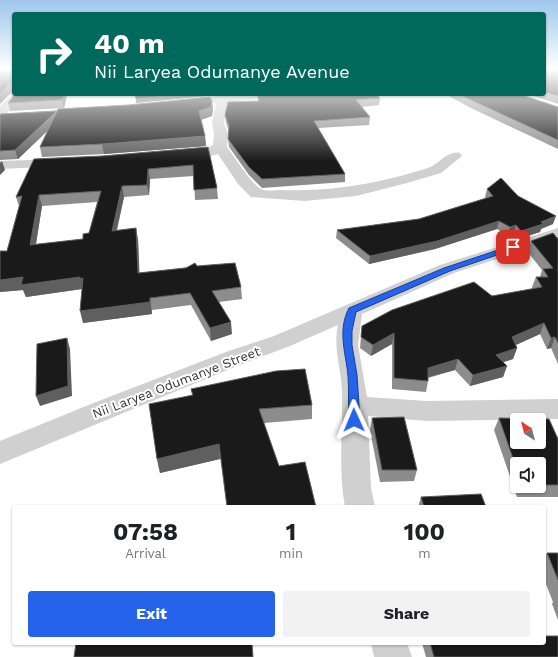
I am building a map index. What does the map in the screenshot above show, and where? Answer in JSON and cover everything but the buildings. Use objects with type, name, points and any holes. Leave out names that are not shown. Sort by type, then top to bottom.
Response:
[{"type":"street","points":[[0,116],[12,100]]},
{"type":"street","points":[[175,104],[201,100]]},
{"type":"street","points":[[222,100],[218,123],[221,134],[220,147],[232,162],[243,181],[257,194],[305,196],[356,191],[436,170],[455,156]]},
{"type":"street","points":[[0,116],[16,116]]},
{"type":"street","points":[[166,156],[205,153],[215,151],[220,147]]},
{"type":"street","points":[[0,166],[74,162]]},
{"type":"street","name":"Nii Laryea Odumanye Street","points":[[0,453],[234,358],[282,341],[447,270],[558,233]]},
{"type":"street","points":[[352,310],[347,345],[352,375],[356,488],[360,505]]},
{"type":"street","points":[[354,406],[427,411],[558,409]]},
{"type":"street","points":[[390,645],[393,657]]},
{"type":"route","points":[[354,420],[354,390],[347,345],[352,310],[447,270],[513,247]]}]
